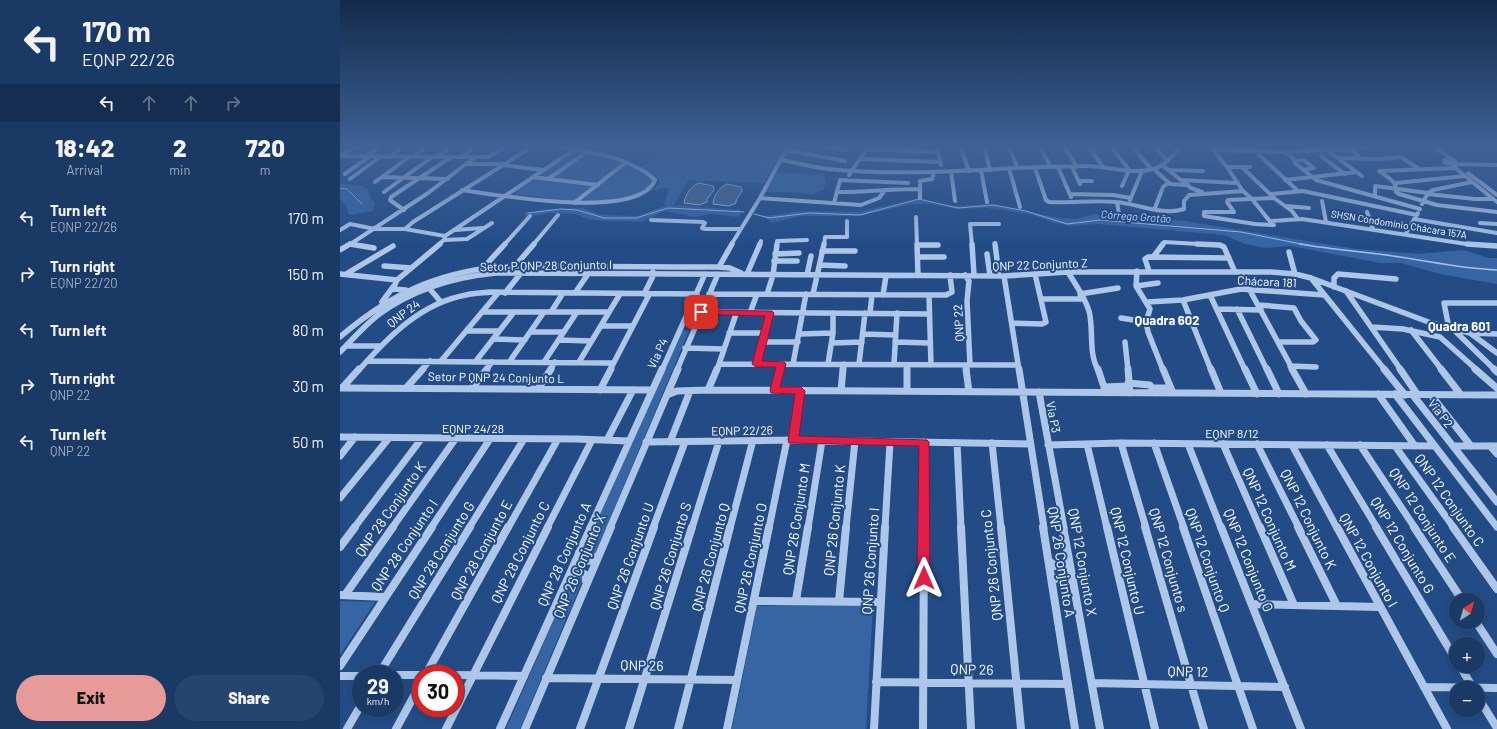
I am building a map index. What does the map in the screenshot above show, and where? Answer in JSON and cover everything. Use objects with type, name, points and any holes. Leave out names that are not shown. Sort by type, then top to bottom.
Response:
[{"type":"street","points":[[384,192],[400,180]]},
{"type":"street","points":[[404,210],[390,200],[391,197],[417,180]]},
{"type":"street","points":[[340,250],[404,210],[447,180]]},
{"type":"street","points":[[405,230],[413,222],[478,180]]},
{"type":"street","points":[[379,306],[395,289],[397,280],[444,238],[529,180]]},
{"type":"street","points":[[557,180],[598,185]]},
{"type":"street","points":[[574,203],[604,180]]},
{"type":"street","points":[[462,190],[574,203],[594,202],[639,196],[654,187],[655,180]]},
{"type":"street","points":[[719,267],[770,180]]},
{"type":"street","points":[[834,203],[840,180]]},
{"type":"street","points":[[840,180],[908,183]]},
{"type":"street","points":[[920,198],[920,181],[926,180]]},
{"type":"street","points":[[952,180],[955,202]]},
{"type":"street","points":[[983,180],[987,202]]},
{"type":"street","points":[[1012,180],[1020,207]]},
{"type":"street","points":[[1039,180],[1046,200],[1049,202],[1074,203],[1083,200],[1117,202],[1178,211],[1184,209],[1184,201],[1189,195],[1243,191]]},
{"type":"street","points":[[1064,180],[1074,203]]},
{"type":"street","points":[[1079,180],[1080,183],[1092,180]]},
{"type":"street","points":[[1122,186],[1125,180]]},
{"type":"street","points":[[1129,204],[1138,180]]},
{"type":"street","points":[[1165,180],[1175,186],[1188,185]]},
{"type":"street","points":[[1182,180],[1238,183]]},
{"type":"street","points":[[1182,180],[1199,192],[1206,193]]},
{"type":"street","points":[[1236,180],[1243,191],[1271,221]]},
{"type":"street","points":[[1256,180],[1286,206],[1298,219]]},
{"type":"street","points":[[1285,180],[1298,191]]},
{"type":"street","points":[[1317,180],[1420,209]]},
{"type":"street","points":[[1390,180],[1396,183],[1425,180]]},
{"type":"street","points":[[1470,180],[1495,200]]},
{"type":"street","points":[[1477,180],[1497,195]]},
{"type":"street","points":[[1406,233],[1428,194],[1435,190],[1472,182]]},
{"type":"street","points":[[1155,208],[1163,187],[1168,183]]},
{"type":"street","points":[[1396,183],[1398,188],[1397,193],[1423,201],[1462,209],[1497,212]]},
{"type":"street","points":[[1375,196],[1376,186],[1398,188],[1428,194],[1495,200]]},
{"type":"street","points":[[837,192],[872,192],[920,189]]},
{"type":"street","points":[[760,198],[864,204],[879,198],[885,190]]},
{"type":"street","points":[[1328,190],[1331,197]]},
{"type":"street","points":[[1252,199],[1298,191],[1497,233]]},
{"type":"street","points":[[377,192],[396,194]]},
{"type":"street","points":[[1070,194],[1113,195],[1131,198]]},
{"type":"street","name":"SHSN Condomínio Chácara 157A","points":[[1252,199],[1228,200],[1234,212],[1208,211],[1204,212],[1204,216],[1254,224],[1274,225],[1271,221],[1298,219],[1406,233],[1474,245],[1497,246]]},
{"type":"street","points":[[1322,201],[1326,222]]},
{"type":"street","points":[[1117,202],[1119,214]]},
{"type":"street","points":[[1286,206],[1309,208]]},
{"type":"street","points":[[1367,212],[1373,229]]},
{"type":"street","points":[[515,266],[558,215]]},
{"type":"street","points":[[483,268],[530,216]]},
{"type":"street","points":[[916,217],[918,274]]},
{"type":"street","points":[[651,220],[703,222],[705,223],[702,228],[705,229],[740,229]]},
{"type":"street","points":[[793,364],[803,313],[809,294],[818,276],[825,237],[847,237],[847,221]]},
{"type":"street","points":[[340,230],[350,224],[375,229],[405,230],[444,238],[467,239],[492,223]]},
{"type":"street","points":[[1480,223],[1497,224]]},
{"type":"street","points":[[974,275],[970,224],[998,224]]},
{"type":"street","points":[[454,230],[484,228]]},
{"type":"street","points":[[767,294],[773,275],[777,241],[807,240]]},
{"type":"street","points":[[340,337],[367,313],[379,306],[412,288],[448,275],[483,268],[515,266],[719,267],[730,268],[746,274],[761,241]]},
{"type":"street","points":[[995,242],[1012,323],[1030,444]]},
{"type":"street","points":[[1154,256],[1162,243],[1167,242],[1220,244],[1224,247],[1229,258],[1260,307],[1306,394]]},
{"type":"street","points":[[350,244],[374,248]]},
{"type":"street","points":[[917,245],[938,245]]},
{"type":"street","points":[[343,274],[393,246]]},
{"type":"street","points":[[822,251],[855,251]]},
{"type":"street","points":[[1289,252],[1295,274]]},
{"type":"street","points":[[775,254],[799,253]]},
{"type":"street","points":[[987,254],[990,276]]},
{"type":"street","points":[[807,275],[811,256]]},
{"type":"street","points":[[1149,271],[1145,259],[1148,256],[1229,258]]},
{"type":"street","points":[[918,257],[944,257]]},
{"type":"street","points":[[774,262],[797,261]]},
{"type":"street","points":[[820,265],[845,266]]},
{"type":"street","points":[[384,266],[411,268]]},
{"type":"street","points":[[529,273],[535,266]]},
{"type":"street","points":[[644,274],[646,267]]},
{"type":"street","points":[[600,390],[633,326],[647,294],[654,274],[653,270],[660,267]]},
{"type":"street","points":[[727,274],[731,272],[730,268]]},
{"type":"street","name":"QNP 22 Conjunto Z","points":[[727,274],[818,276],[886,276],[918,274],[950,276],[1001,276],[1068,272],[1149,271],[1295,274],[1311,278],[1451,329],[1470,333],[1497,334]]},
{"type":"street","points":[[1068,272],[1084,299],[1090,315],[1094,362],[1099,371],[1105,390]]},
{"type":"street","points":[[1137,272],[1136,286],[1147,302],[1150,312],[1146,322],[1148,332],[1172,391]]},
{"type":"street","points":[[505,293],[521,273]]},
{"type":"street","name":"Setor P QNP 28 Conjunto I","points":[[340,352],[378,316],[407,298],[429,288],[476,275],[521,273],[727,274]]},
{"type":"street","points":[[1334,287],[1334,278],[1338,274],[1343,273],[1396,279]]},
{"type":"street","points":[[343,274],[397,280]]},
{"type":"street","points":[[575,293],[588,274]]},
{"type":"street","name":"Via P4","points":[[629,441],[697,294],[704,274]]},
{"type":"street","name":"Via P4","points":[[646,442],[718,274]]},
{"type":"street","points":[[1012,323],[1042,324],[1046,322],[1035,274]]},
{"type":"street","points":[[965,275],[969,281]]},
{"type":"street","name":"QNP 22","points":[[969,392],[967,301],[969,281],[974,275]]},
{"type":"street","points":[[883,295],[886,276]]},
{"type":"street","name":"QNP 22","points":[[709,294],[946,295],[952,292],[950,276]]},
{"type":"street","points":[[1311,278],[1324,295],[1411,394]]},
{"type":"street","points":[[1136,286],[1158,283]]},
{"type":"street","points":[[395,289],[412,288]]},
{"type":"street","name":"QNP 24","points":[[429,288],[441,302]]},
{"type":"street","points":[[1080,294],[1118,288]]},
{"type":"street","name":"Chácara 181","points":[[1147,302],[1183,300],[1234,290],[1249,289],[1324,295]]},
{"type":"street","points":[[1346,291],[1372,327],[1411,394]]},
{"type":"street","points":[[441,361],[498,293]]},
{"type":"street","points":[[510,362],[531,332],[563,293]]},
{"type":"street","name":"QNP 24","points":[[341,388],[381,346],[410,319],[441,302],[469,294],[697,294]]},
{"type":"street","points":[[579,362],[620,294]]},
{"type":"street","points":[[750,313],[757,294]]},
{"type":"street","points":[[1210,294],[1257,394]]},
{"type":"street","points":[[859,364],[863,334],[872,295]]},
{"type":"street","points":[[928,295],[931,365]]},
{"type":"street","points":[[1041,299],[1084,299]]},
{"type":"street","points":[[1183,300],[1221,393]]},
{"type":"street","points":[[1497,303],[1444,303],[1444,309],[1451,329],[1497,372]]},
{"type":"street","points":[[1217,309],[1260,307],[1294,308],[1301,321],[1316,340],[1313,342],[1279,342]]},
{"type":"street","points":[[1237,308],[1279,394]]},
{"type":"street","points":[[482,312],[608,312]]},
{"type":"street","points":[[476,361],[514,312]]},
{"type":"street","points":[[544,362],[577,312]]},
{"type":"street","points":[[701,312],[736,314],[929,314]]},
{"type":"street","points":[[367,313],[378,316]]},
{"type":"street","points":[[756,364],[770,313]]},
{"type":"street","points":[[708,390],[719,364],[736,314]]},
{"type":"street","points":[[828,364],[833,333],[833,314]]},
{"type":"street","points":[[894,364],[897,314]]},
{"type":"street","points":[[1121,318],[1146,322]]},
{"type":"street","points":[[682,325],[696,326]]},
{"type":"street","points":[[601,326],[633,326]]},
{"type":"street","points":[[1372,327],[1411,330],[1434,335],[1444,339],[1497,388]]},
{"type":"street","points":[[1411,330],[1461,395]]},
{"type":"street","points":[[466,331],[498,332]]},
{"type":"street","points":[[531,332],[563,332]]},
{"type":"street","points":[[729,333],[765,333]]},
{"type":"street","points":[[800,334],[833,333]]},
{"type":"street","points":[[1470,333],[1497,352]]},
{"type":"street","points":[[863,334],[895,335]]},
{"type":"street","points":[[493,340],[525,340]]},
{"type":"street","points":[[559,340],[591,341]]},
{"type":"street","points":[[762,342],[798,342]]},
{"type":"street","points":[[832,343],[862,342]]},
{"type":"street","points":[[895,342],[930,343]]},
{"type":"street","points":[[1125,342],[1129,388]]},
{"type":"street","points":[[346,346],[381,346]]},
{"type":"street","points":[[685,348],[723,349]]},
{"type":"street","points":[[367,361],[613,363]]},
{"type":"street","points":[[406,388],[430,361]]},
{"type":"street","points":[[472,388],[492,362]]},
{"type":"street","points":[[538,389],[555,362]]},
{"type":"street","points":[[719,364],[1018,365]]},
{"type":"street","points":[[774,390],[781,364]]},
{"type":"street","points":[[842,391],[844,364]]},
{"type":"street","points":[[907,365],[907,391]]},
{"type":"street","points":[[1290,366],[1316,367]]},
{"type":"street","points":[[666,395],[677,391],[708,390],[1039,392],[1105,390],[1150,385],[1155,391]]},
{"type":"street","points":[[670,387],[677,391]]},
{"type":"street","name":"Setor P QNP 24 Conjunto L","points":[[341,388],[652,390]]},
{"type":"street","points":[[1129,388],[1155,391],[1257,394],[1497,395]]},
{"type":"street","points":[[607,440],[633,390]]},
{"type":"street","points":[[670,442],[690,391]]},
{"type":"street","name":"QNP 26 Conjunto O","points":[[727,729],[801,391]]},
{"type":"street","name":"Via P3","points":[[1039,392],[1048,445]]},
{"type":"street","points":[[1378,394],[1415,446]]},
{"type":"street","name":"Via P2","points":[[1395,394],[1497,527]]},
{"type":"street","name":"Via P2","points":[[1411,394],[1497,502]]},
{"type":"street","points":[[1431,395],[1471,446]]},
{"type":"street","name":"EQNP 24/28","points":[[340,437],[629,441]]},
{"type":"street","points":[[340,456],[356,437]]},
{"type":"street","points":[[340,498],[389,438]]},
{"type":"street","points":[[340,547],[422,438]]},
{"type":"street","name":"QNP 28 Conjunto K","points":[[343,595],[456,438]]},
{"type":"street","name":"QNP 28 Conjunto I","points":[[340,666],[490,439]]},
{"type":"street","name":"QNP 28 Conjunto G","points":[[385,665],[524,439]]},
{"type":"street","name":"QNP 28 Conjunto E","points":[[431,665],[558,439]]},
{"type":"street","name":"QNP 28 Conjunto C","points":[[446,729],[592,440]]},
{"type":"street","name":"QNP 26 Conjunto Q","points":[[678,729],[753,440]]},
{"type":"street","name":"EQNP 22/26","points":[[646,442],[790,440],[1030,444]]},
{"type":"street","name":"QNP 28 Conjunto A","points":[[500,729],[629,441]]},
{"type":"street","name":"QNP 26 Conjunto S","points":[[629,729],[719,441]]},
{"type":"street","name":"QNP 26 Conjunto M","points":[[796,600],[822,441]]},
{"type":"street","name":"QNP 26 Conjunto K","points":[[839,601],[855,441]]},
{"type":"street","name":"QNP 26 Conjunto X","points":[[524,729],[646,442]]},
{"type":"street","name":"QNP 26 Conjunto U","points":[[580,729],[685,442]]},
{"type":"street","name":"QNP 26 Conjunto I","points":[[874,729],[890,442]]},
{"type":"street","points":[[923,729],[924,442]]},
{"type":"street","points":[[957,443],[971,729]]},
{"type":"street","name":"QNP 26 Conjunto C","points":[[992,443],[1021,729]]},
{"type":"street","name":"QNP 12 Conjunto s","points":[[1121,443],[1204,729]]},
{"type":"street","name":"EQNP 8/12","points":[[1048,445],[1154,443],[1434,446]]},
{"type":"street","name":"QNP 12 Conjunto Q","points":[[1154,443],[1253,729]]},
{"type":"street","name":"QNP 26 Conjunto A","points":[[1030,444],[1075,729]]},
{"type":"street","name":"QNP 12 Conjunto U","points":[[1087,444],[1155,729]]},
{"type":"street","name":"QNP 12 Conjunto O","points":[[1188,444],[1301,729]]},
{"type":"street","name":"QNP 12 Conjunto M","points":[[1223,444],[1294,605]]},
{"type":"street","name":"QNP 12 Conjunto K","points":[[1257,444],[1337,606]]},
{"type":"street","name":"QNP 12 Conjunto X","points":[[1048,445],[1100,729]]},
{"type":"street","name":"QNP 12 Conjunto I","points":[[1292,445],[1447,729]]},
{"type":"street","name":"QNP 12 Conjunto G","points":[[1327,445],[1449,648]]},
{"type":"street","name":"QNP 12 Conjunto E","points":[[1360,445],[1457,593]]},
{"type":"street","name":"QNP 12 Conjunto C","points":[[1395,446],[1497,589]]},
{"type":"street","points":[[1453,446],[1494,446],[1497,454]]},
{"type":"street","points":[[580,552],[579,557],[585,562],[591,561],[598,556]]},
{"type":"street","points":[[1048,560],[1052,566],[1059,568],[1066,567],[1069,561]]},
{"type":"street","points":[[568,576],[577,572],[582,572],[586,575],[586,582]]},
{"type":"street","points":[[1052,581],[1056,577],[1062,576],[1073,582]]},
{"type":"street","points":[[343,595],[385,597]]},
{"type":"street","points":[[754,601],[796,600],[881,602]]},
{"type":"street","points":[[1252,604],[1380,606]]},
{"type":"street","points":[[1481,629],[1497,654]]},
{"type":"street","points":[[464,675],[524,676]]},
{"type":"street","points":[[340,676],[352,676]]},
{"type":"street","name":"QNP 26","points":[[546,678],[737,680]]},
{"type":"street","name":"QNP 26","points":[[876,682],[1068,684]]},
{"type":"street","name":"QNP 12","points":[[1092,683],[1285,687]]},
{"type":"street","points":[[1424,687],[1449,688]]},
{"type":"street","points":[[1485,688],[1497,688]]},
{"type":"street","points":[[396,729],[412,700]]},
{"type":"street","points":[[1485,708],[1497,728]]},
{"type":"street","points":[[347,729],[354,717]]},
{"type":"shaded area","points":[[532,180],[553,180],[593,186],[575,201],[513,194]]},
{"type":"shaded area","points":[[570,180],[599,180],[595,183]]},
{"type":"shaded area","points":[[605,180],[653,180],[654,185],[640,194],[609,200],[578,202]]},
{"type":"shaded area","points":[[691,180],[687,182],[674,205],[741,210],[739,217],[712,214],[694,217],[664,211],[642,222],[591,220],[575,214],[550,213],[526,217],[524,213],[549,209],[583,208],[602,215],[637,216],[668,205],[664,204],[669,188],[653,190],[660,181]]},
{"type":"shaded area","points":[[691,180],[766,180],[764,183]]},
{"type":"shaded area","points":[[772,180],[826,181],[824,189],[812,195],[803,193],[765,192]]},
{"type":"shaded area","points":[[340,183],[362,186],[368,189],[369,195],[375,204],[372,211],[349,215],[347,207],[340,198]]},
{"type":"shaded area","points":[[699,183],[713,186],[714,190],[707,199],[707,202],[699,205],[684,203],[689,191],[693,186]]},
{"type":"shaded area","points":[[727,184],[741,187],[742,191],[736,200],[736,203],[729,206],[713,204],[717,192]]},
{"type":"shaded area","points":[[917,199],[952,206],[993,204],[1054,217],[1076,219],[1093,214],[1185,221],[1356,249],[1419,254],[1463,250],[1489,258],[1497,258],[1497,284],[1440,274],[1401,263],[1380,263],[1291,246],[1265,248],[1245,244],[1224,235],[1097,224],[1070,226],[1052,222],[1031,214],[986,208],[956,209],[932,204],[911,204],[860,216],[800,216],[772,223],[765,216],[805,211],[859,212]]},
{"type":"shaded area","points":[[681,331],[689,331],[595,554],[589,558],[584,557],[583,554]]},
{"type":"shaded area","points":[[581,577],[583,579],[520,729],[506,729],[572,579]]},
{"type":"shaded area","points":[[340,601],[375,602],[340,655]]},
{"type":"shaded area","points":[[873,605],[866,729],[732,729],[757,606]]},
{"type":"waterway","name":"Córrego Grotão","points":[[340,188],[347,189],[362,204]]},
{"type":"waterway","name":"Córrego Grotão","points":[[754,214],[769,218],[809,213],[860,215],[919,199],[958,208],[993,205],[1026,211],[1067,224],[1100,220],[1241,232],[1305,245]]},
{"type":"waterway","name":"Córrego Grotão","points":[[528,213],[561,209],[577,210],[604,218],[636,218],[668,208],[744,212]]},
{"type":"waterway","name":"Córrego Grotão","points":[[1300,244],[1305,245]]},
{"type":"waterway","name":"Córrego Grotão","points":[[1305,245],[1400,257],[1461,267],[1497,270]]},
{"type":"district","name":"Quadra 602","points":[[1167,320]]},
{"type":"district","name":"Quadra 601","points":[[1459,326]]},
{"type":"route","points":[[701,312],[736,314],[770,313],[756,364],[781,364],[774,390],[801,391],[793,440],[924,442],[924,578]]}]
